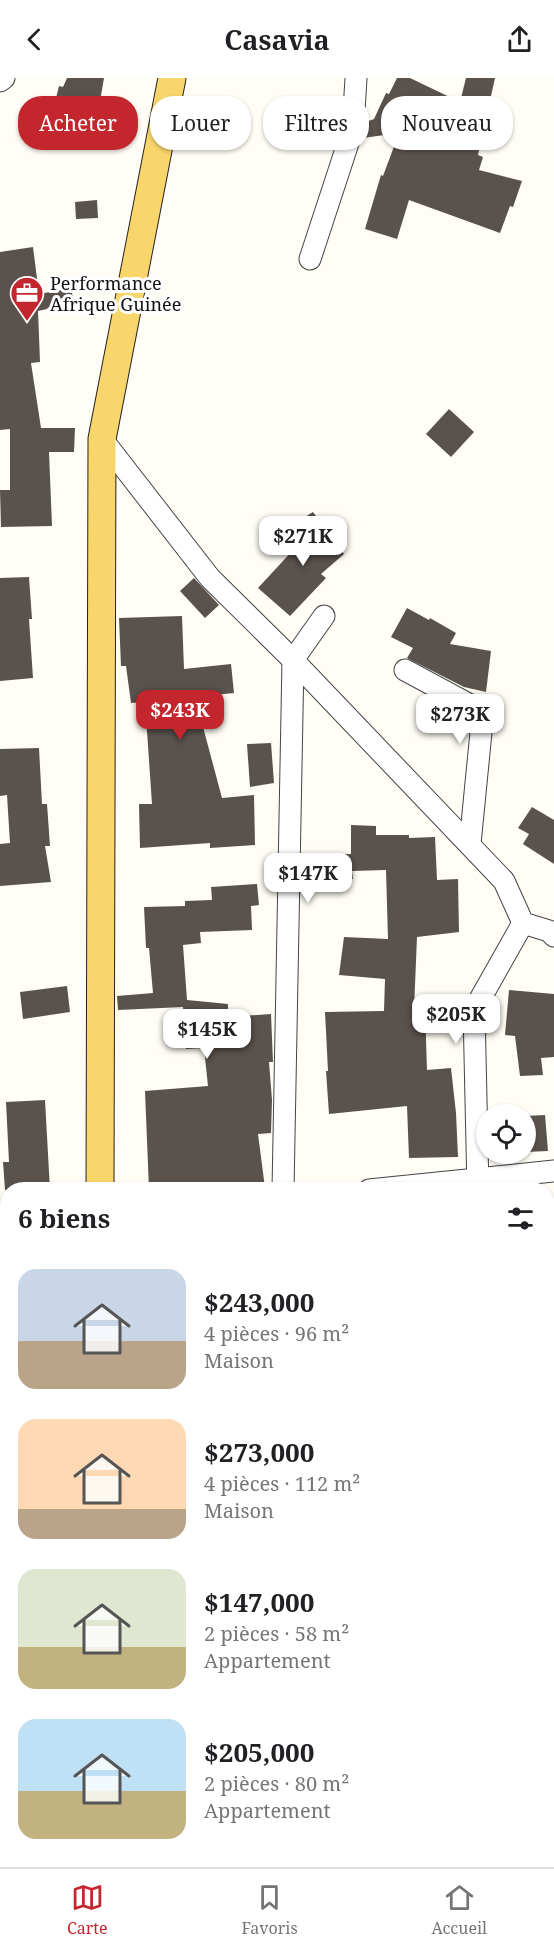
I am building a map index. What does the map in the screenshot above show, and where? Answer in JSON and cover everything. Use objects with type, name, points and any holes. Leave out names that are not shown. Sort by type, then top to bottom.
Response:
[{"type":"main road","points":[[100,1182],[102,439],[172,78]]},
{"type":"street","points":[[310,259],[353,128],[356,78]]},
{"type":"street","points":[[102,439],[210,578],[293,660],[504,881],[523,923],[549,931],[554,936]]},
{"type":"street","points":[[284,1182],[293,660],[324,616]]},
{"type":"street","points":[[405,670],[483,712],[470,844]]},
{"type":"street","points":[[478,1182],[474,1010],[523,923]]},
{"type":"street","points":[[490,1182],[554,1171]]},
{"type":"building","points":[[67,78],[104,78],[101,96],[57,96],[59,86],[63,87]]},
{"type":"building","points":[[397,78],[410,78],[448,96],[385,96],[386,93],[389,94]]},
{"type":"building","points":[[466,78],[495,78],[491,96],[462,96]]},
{"type":"building","points":[[381,104],[381,136],[369,137],[369,121],[374,119]]},
{"type":"building","points":[[393,150],[479,150],[478,155],[483,157],[479,170],[522,181],[513,207],[510,206],[500,233],[409,200],[397,239],[365,229],[381,175],[383,176]]},
{"type":"building","points":[[97,200],[98,218],[76,219],[75,202]]},
{"type":"building","points":[[33,247],[39,294],[71,288],[74,303],[38,311],[40,362],[31,363],[41,428],[75,428],[74,452],[49,452],[52,526],[1,527],[0,490],[10,490],[10,429],[0,430],[0,252]]},
{"type":"building","points":[[449,409],[474,432],[451,457],[426,434]]},
{"type":"building","points":[[313,512],[344,554],[321,574],[326,578],[290,616],[258,588],[307,535],[297,522]]},
{"type":"building","points":[[29,577],[33,678],[0,681],[0,578]]},
{"type":"building","points":[[194,578],[219,605],[205,618],[180,591]]},
{"type":"building","points":[[407,608],[456,633],[450,644],[491,651],[486,692],[464,687],[407,658],[413,648],[391,637]]},
{"type":"building","points":[[182,616],[184,669],[231,664],[234,693],[195,697],[222,798],[254,795],[255,845],[210,848],[210,843],[140,848],[139,804],[152,804],[145,702],[131,703],[126,666],[121,666],[119,618]]},
{"type":"building","points":[[271,743],[274,783],[250,787],[247,744]]},
{"type":"building","points":[[39,748],[42,804],[47,804],[50,846],[45,846],[51,882],[0,886],[0,844],[10,843],[7,795],[0,796],[0,749]]},
{"type":"building","points":[[532,807],[554,820],[554,864],[523,844],[529,834],[518,828]]},
{"type":"building","points":[[351,825],[376,826],[376,835],[409,835],[409,838],[435,837],[437,880],[458,879],[459,932],[417,937],[414,1009],[425,1008],[427,1070],[451,1068],[458,1157],[409,1158],[407,1106],[329,1114],[325,1012],[384,1011],[385,979],[339,975],[344,937],[388,939],[386,870],[352,871],[353,879],[304,880],[305,855],[351,854]]},
{"type":"building","points":[[257,884],[259,905],[251,906],[252,930],[200,932],[201,943],[183,945],[187,1000],[228,1004],[228,1017],[271,1014],[273,1062],[269,1062],[272,1100],[271,1133],[258,1134],[264,1182],[149,1182],[145,1091],[208,1086],[204,1048],[186,1049],[183,1007],[118,1010],[117,996],[153,993],[149,948],[146,948],[144,907],[185,906],[185,901],[212,900],[211,887]]},
{"type":"building","points":[[67,986],[70,1012],[23,1019],[20,992]]},
{"type":"building","points":[[509,990],[554,994],[554,1057],[541,1058],[543,1075],[520,1076],[515,1036],[505,1035]]},
{"type":"building","points":[[45,1100],[50,1182],[4,1182],[3,1162],[9,1162],[6,1102]]},
{"type":"building","points":[[536,1115],[545,1115],[548,1151],[536,1152]]},
{"type":"place","name":"Performance Afrique Guinée","points":[[27,322]]}]
